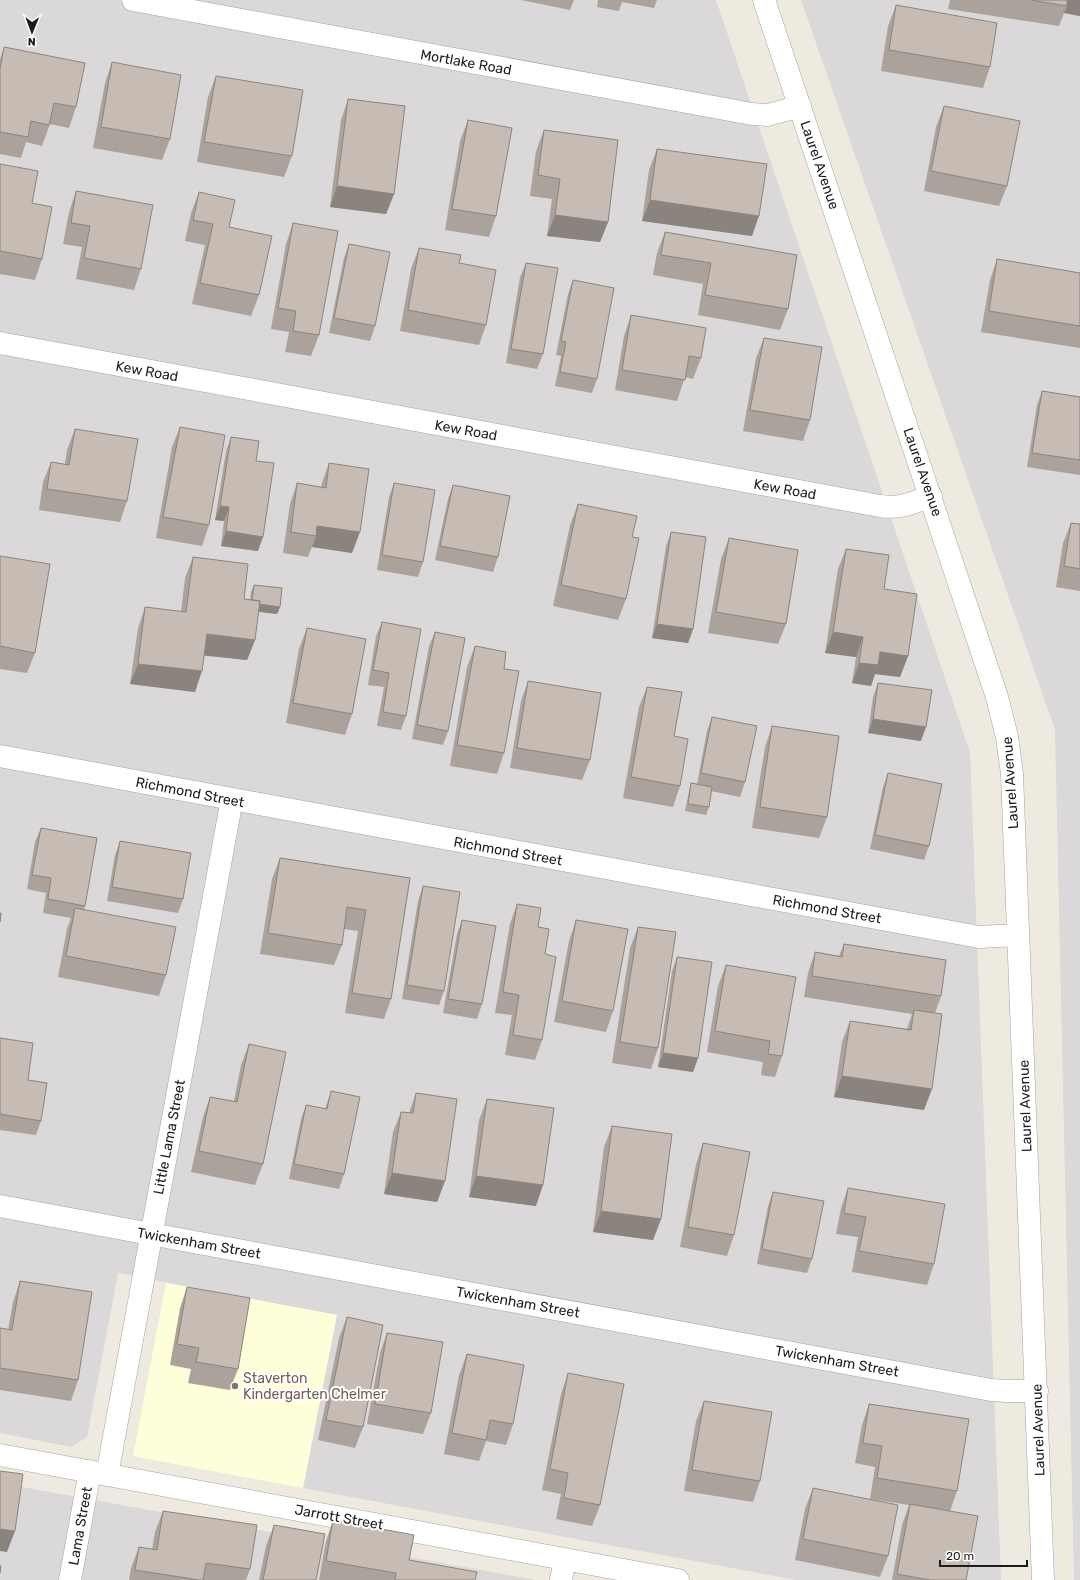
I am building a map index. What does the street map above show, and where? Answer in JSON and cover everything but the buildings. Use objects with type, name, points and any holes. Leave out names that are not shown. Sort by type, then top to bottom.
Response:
[{"type":"street","name":"Mortlake Road","points":[[133,0],[752,114],[768,115],[800,106]]},
{"type":"street","name":"Laurel Avenue","points":[[764,0],[931,496],[997,697],[1007,736],[1012,774],[1017,935],[1037,1390],[1043,1580]]},
{"type":"street","name":"Kew Road","points":[[0,343],[892,508],[904,506],[931,496]]},
{"type":"street","name":"Richmond Street","points":[[0,756],[979,937],[1017,935]]},
{"type":"street","name":"Little Lama Street","points":[[98,1473],[150,1234],[232,800]]},
{"type":"street","name":"Twickenham Street","points":[[0,1206],[991,1390],[1012,1392],[1037,1390]]},
{"type":"street","name":"Jarrott Street","points":[[0,1455],[98,1473],[563,1570],[678,1580]]},
{"type":"street","name":"Lama Street","points":[[70,1580],[98,1473]]},
{"type":"shaded area","points":[[0,0],[716,0],[970,752],[1001,1580],[796,1580],[303,1488],[336,1315],[118,1273],[87,1437],[71,1447],[0,1433]]},
{"type":"shaded area","points":[[801,0],[1080,0],[1080,1580],[1074,1580],[1055,730]]},
{"type":"shaded area","name":"Staverton Kindergarten Chelmer","points":[[166,1283],[337,1315],[303,1488],[133,1456]]},
{"type":"shaded area","points":[[0,1483],[536,1580],[0,1580]]},
{"type":"place","name":"Staverton Kindergarten Chelmer","points":[[235,1386]]}]
